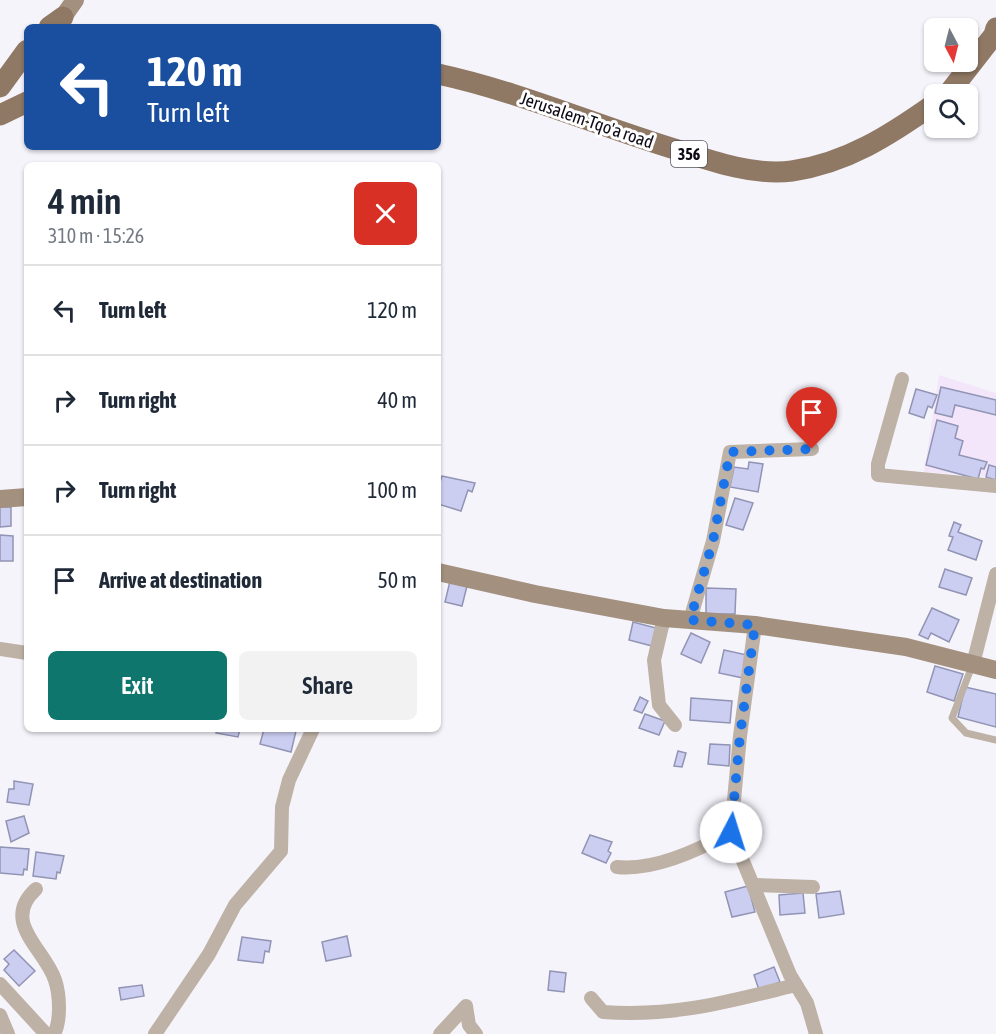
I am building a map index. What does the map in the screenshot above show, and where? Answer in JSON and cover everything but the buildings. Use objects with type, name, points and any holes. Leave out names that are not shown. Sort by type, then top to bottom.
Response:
[{"type":"main road","points":[[956,84],[994,35],[996,28]]},
{"type":"main road","points":[[0,87],[24,54]]},
{"type":"main road","name":"Jerusalem-Tqo'a road","points":[[441,75],[522,98],[629,136],[734,168],[790,171],[840,160],[887,136],[924,111]]},
{"type":"main road","points":[[0,115],[24,103]]},
{"type":"street","points":[[902,379],[878,464],[878,475],[996,486]]},
{"type":"street","points":[[690,620],[713,541],[730,452],[812,449]]},
{"type":"street","points":[[0,499],[24,497]]},
{"type":"street","points":[[441,573],[535,594],[664,618],[755,625],[906,647],[996,670]]},
{"type":"street","points":[[973,664],[996,574]]},
{"type":"street","points":[[664,618],[654,660],[659,705],[675,724]]},
{"type":"street","points":[[755,625],[740,736],[731,832],[796,985],[807,1003],[816,1034]]},
{"type":"street","points":[[0,649],[24,653]]},
{"type":"street","points":[[155,1034],[209,954],[235,904],[281,851],[282,807],[287,789],[313,732]]},
{"type":"street","points":[[617,867],[634,868],[650,865],[714,842],[731,832]]},
{"type":"street","points":[[753,885],[813,887]]},
{"type":"street","points":[[36,889],[26,897],[21,907],[20,918],[33,947],[55,979],[58,1024],[54,1034]]},
{"type":"street","points":[[0,984],[46,1034]]},
{"type":"street","points":[[591,998],[603,1012],[651,1014],[707,1007],[796,985]]},
{"type":"street","points":[[440,1034],[466,1006],[469,1024],[476,1034]]},
{"type":"street","points":[[0,1015],[8,1034]]},
{"type":"lane","points":[[973,664],[952,717],[966,733],[996,740]]},
{"type":"shaded area","points":[[939,375],[996,393],[996,477],[924,472]]},
{"type":"route","points":[[731,832],[740,736],[755,625],[690,620],[713,541],[730,452],[812,449]]}]
